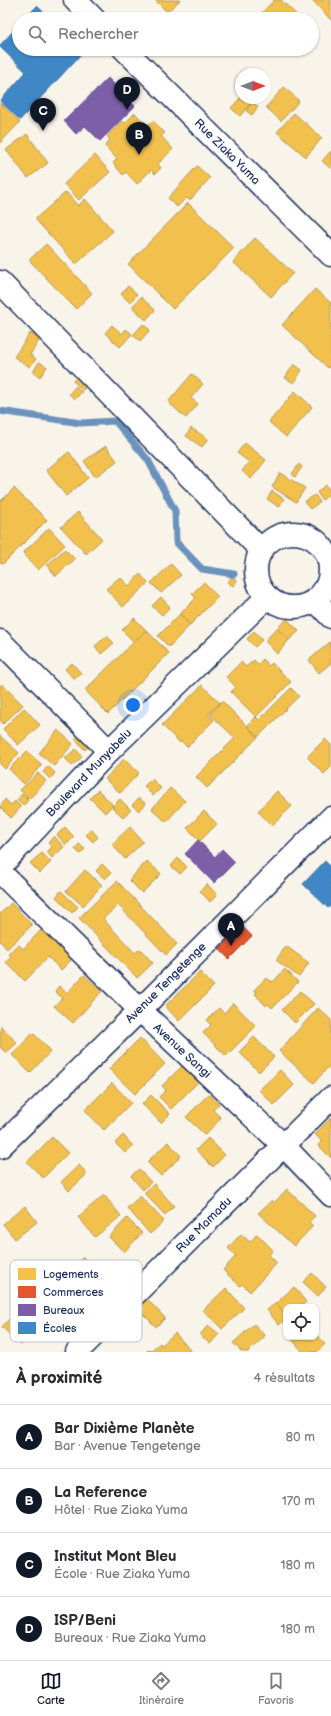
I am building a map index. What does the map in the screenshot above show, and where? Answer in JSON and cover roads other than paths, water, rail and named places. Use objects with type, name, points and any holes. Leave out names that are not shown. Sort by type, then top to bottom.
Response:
[{"type":"street","points":[[75,0],[87,12]]},
{"type":"street","name":"Rue Ziaka Yuma","points":[[131,56],[331,255]]},
{"type":"street","points":[[0,282],[261,550]]},
{"type":"street","points":[[288,532],[325,536],[330,572],[326,588],[315,600],[303,606],[291,608],[278,604],[267,597],[260,587],[256,575],[256,562],[261,550],[272,538],[288,532]]},
{"type":"street","name":"Boulevard Munyabelu","points":[[0,867],[109,750],[267,597]]},
{"type":"street","points":[[315,600],[331,617]]},
{"type":"street","points":[[0,641],[109,750]]},
{"type":"street","name":"Avenue Tengetenge","points":[[0,1147],[140,1010],[331,818]]},
{"type":"street","name":"Avenue Sangi","points":[[0,872],[140,1010],[284,1146],[331,1196]]},
{"type":"street","name":"Rue Mamadu","points":[[142,1287],[331,1098]]},
{"type":"street","name":"Rue Mamadu","points":[[77,1352],[87,1342]]},
{"type":"waterway","points":[[0,411],[81,423],[115,421],[148,460],[175,511],[176,542],[202,569],[234,574]]},
{"type":"place","name":"ISP/Beni","points":[[127,110]]},
{"type":"place","name":"Institut Mont Bleu","points":[[43,131]]},
{"type":"place","name":"La Reference","points":[[139,155]]},
{"type":"place","name":"Bar Dixième Planète","points":[[231,946]]}]
